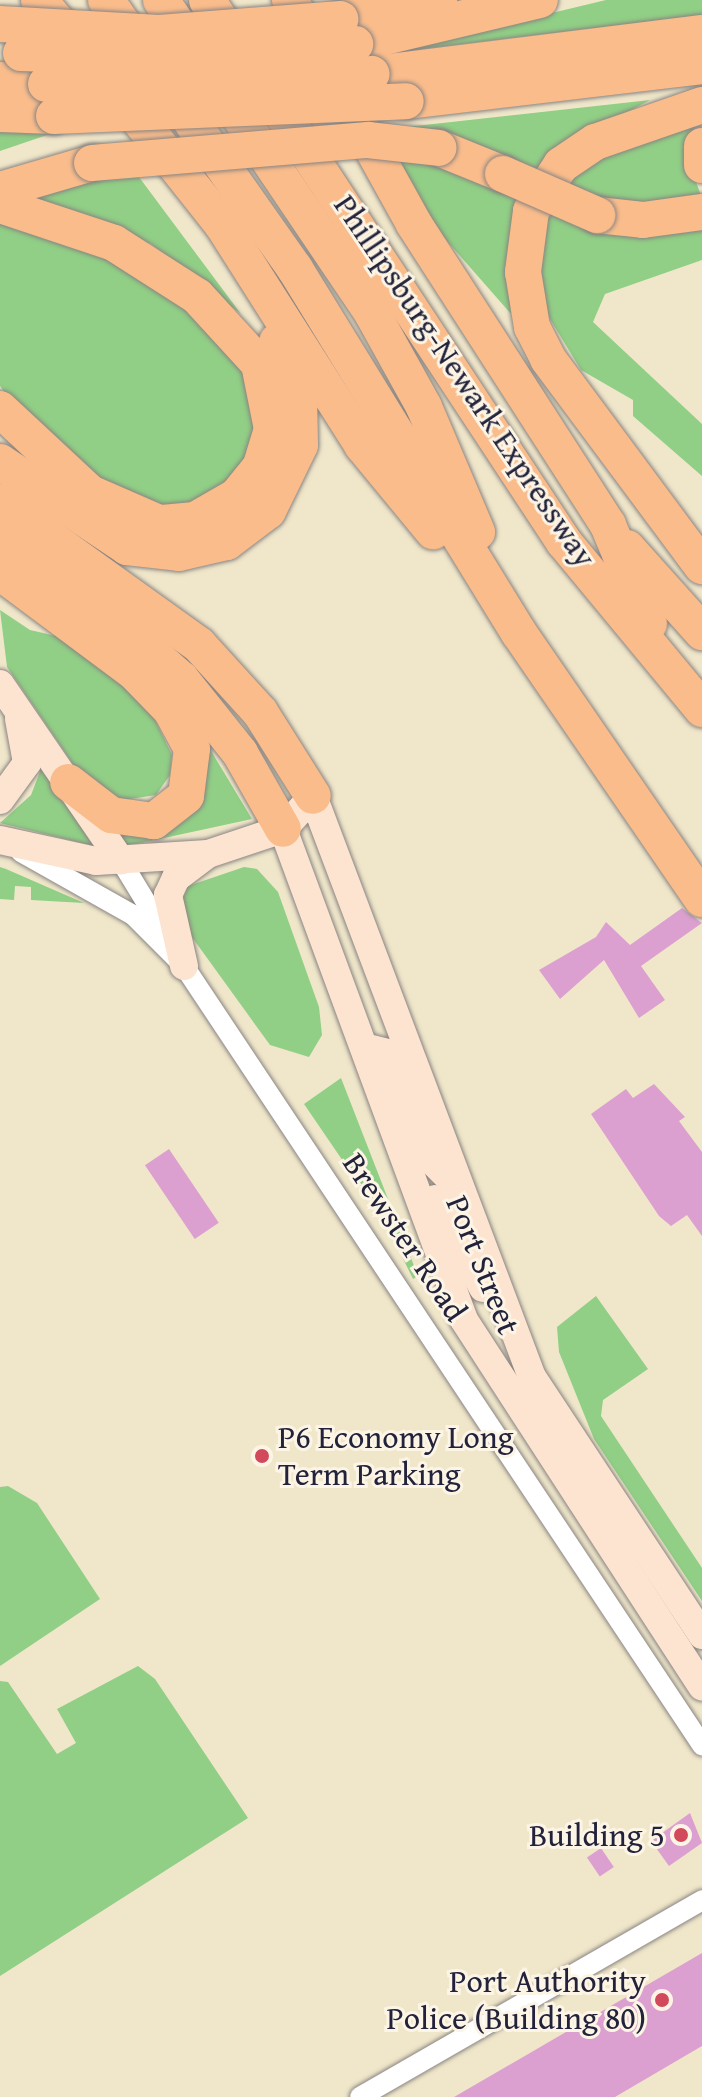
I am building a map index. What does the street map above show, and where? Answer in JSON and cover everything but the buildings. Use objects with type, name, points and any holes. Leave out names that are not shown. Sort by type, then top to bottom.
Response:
[{"type":"highway","points":[[39,0],[206,201],[362,445],[519,633]]},
{"type":"highway","points":[[106,0],[302,279],[519,633],[702,899]]},
{"type":"highway","name":"Phillipsburg-Newark Expressway","points":[[161,0],[287,179],[388,342],[424,407],[519,633]]},
{"type":"highway","name":"Phillipsburg-Newark Expressway","points":[[207,0],[564,542],[661,651]]},
{"type":"highway","name":"Phillipsburg-Newark Expressway","points":[[290,0],[414,224],[608,525],[661,651]]},
{"type":"highway","points":[[0,24],[355,45],[439,0]]},
{"type":"highway","points":[[0,114],[50,100],[189,86],[540,0]]},
{"type":"highway","points":[[7,61],[191,59],[355,45],[702,33]]},
{"type":"highway","points":[[7,61],[50,100],[406,101]]},
{"type":"highway","points":[[9,191],[85,154],[406,101],[702,66]]},
{"type":"highway","points":[[702,105],[595,142],[561,165],[531,211],[523,272],[532,327],[548,359],[702,566]]},
{"type":"highway","points":[[85,154],[368,140],[439,148],[597,215],[643,220],[702,212]]},
{"type":"highway","points":[[702,146],[702,165]]},
{"type":"highway","points":[[0,409],[90,493],[159,523],[195,520],[227,505],[254,478],[272,429],[259,364],[197,296],[129,250],[9,191]]},
{"type":"highway","points":[[0,462],[104,535],[156,553],[216,546],[268,511],[297,457],[302,420],[295,380],[235,275],[206,201]]},
{"type":"highway","points":[[0,439],[104,535]]},
{"type":"highway","points":[[0,499],[199,645],[260,712],[313,796]]},
{"type":"highway","points":[[608,525],[702,632]]},
{"type":"highway","points":[[0,538],[107,614],[181,679],[240,753],[283,829]]},
{"type":"highway","points":[[0,572],[133,671],[171,710],[192,749],[186,796],[154,821],[111,815],[68,782]]},
{"type":"highway","points":[[661,651],[702,680]]},
{"type":"highway","points":[[661,651],[702,709]]},
{"type":"main road","name":"Brewster Road","points":[[5,690],[121,861]]},
{"type":"main road","points":[[0,800],[19,781],[28,753],[5,690]]},
{"type":"main road","name":"Brewster Road","points":[[0,840],[52,855],[121,861],[208,854],[283,829],[313,796]]},
{"type":"main road","name":"Port Street","points":[[313,796],[502,1304],[548,1404],[702,1635]]},
{"type":"main road","name":"Port Street","points":[[283,829],[409,1171],[486,1361],[702,1686]]},
{"type":"main road","points":[[184,966],[168,895],[176,878],[208,854]]},
{"type":"main road","points":[[364,1047],[388,1053],[425,1154],[461,1189]]},
{"type":"main road","points":[[409,1171],[434,1195],[474,1280],[502,1304]]},
{"type":"street","name":"Brewster Road","points":[[0,840],[120,906],[184,966]]},
{"type":"street","name":"Brewster Road","points":[[121,861],[184,966],[702,1745]]},
{"type":"street","points":[[360,2097],[702,1900]]},
{"type":"green space","points":[[606,0],[702,0],[702,15],[381,54]]},
{"type":"green space","points":[[650,100],[571,142],[539,176],[406,127]]},
{"type":"green space","points":[[700,115],[684,150],[702,198],[639,207],[595,200],[561,185],[603,148]]},
{"type":"green space","points":[[0,131],[53,133],[0,151]]},
{"type":"green space","points":[[390,154],[449,164],[522,197],[509,251],[511,314],[432,224]]},
{"type":"green space","points":[[136,173],[241,314],[151,244],[26,194]]},
{"type":"green space","points":[[544,207],[702,224],[702,260],[605,294],[593,322],[702,424],[702,476],[633,416],[633,400],[581,370],[539,301]]},
{"type":"green space","points":[[0,216],[63,236],[169,291],[237,348],[260,400],[257,448],[236,480],[188,512],[138,509],[19,412],[0,386]]},
{"type":"green space","points":[[0,610],[30,630],[78,641],[146,701],[172,755],[170,775],[156,795],[123,800],[79,773],[7,667]]},
{"type":"green space","points":[[199,731],[252,819],[127,846],[118,833],[156,833]]},
{"type":"green space","points":[[41,769],[94,846],[0,823],[31,795]]},
{"type":"green space","points":[[0,867],[84,903],[31,900],[31,887],[15,886],[14,900],[0,899]]},
{"type":"green space","points":[[244,867],[257,869],[278,892],[319,1007],[322,1035],[309,1057],[270,1045],[189,933],[181,903],[188,886]]},
{"type":"green space","points":[[341,1078],[418,1276],[413,1279],[386,1224],[304,1104]]},
{"type":"green space","points":[[596,1296],[648,1369],[603,1400],[601,1416],[702,1568],[702,1601],[594,1439],[559,1352],[557,1327]]},
{"type":"green space","points":[[8,1486],[37,1503],[100,1599],[0,1666],[0,1487]]},
{"type":"green space","points":[[138,1666],[155,1679],[248,1818],[0,1976],[0,1681],[8,1682],[57,1754],[76,1743],[57,1709]]},
{"type":"place","name":"P6 Economy Long Term Parking","points":[[262,1456]]},
{"type":"place","name":"Building 5","points":[[681,1835]]},
{"type":"place","name":"Port Authority Police (Building 80)","points":[[662,2000]]}]
